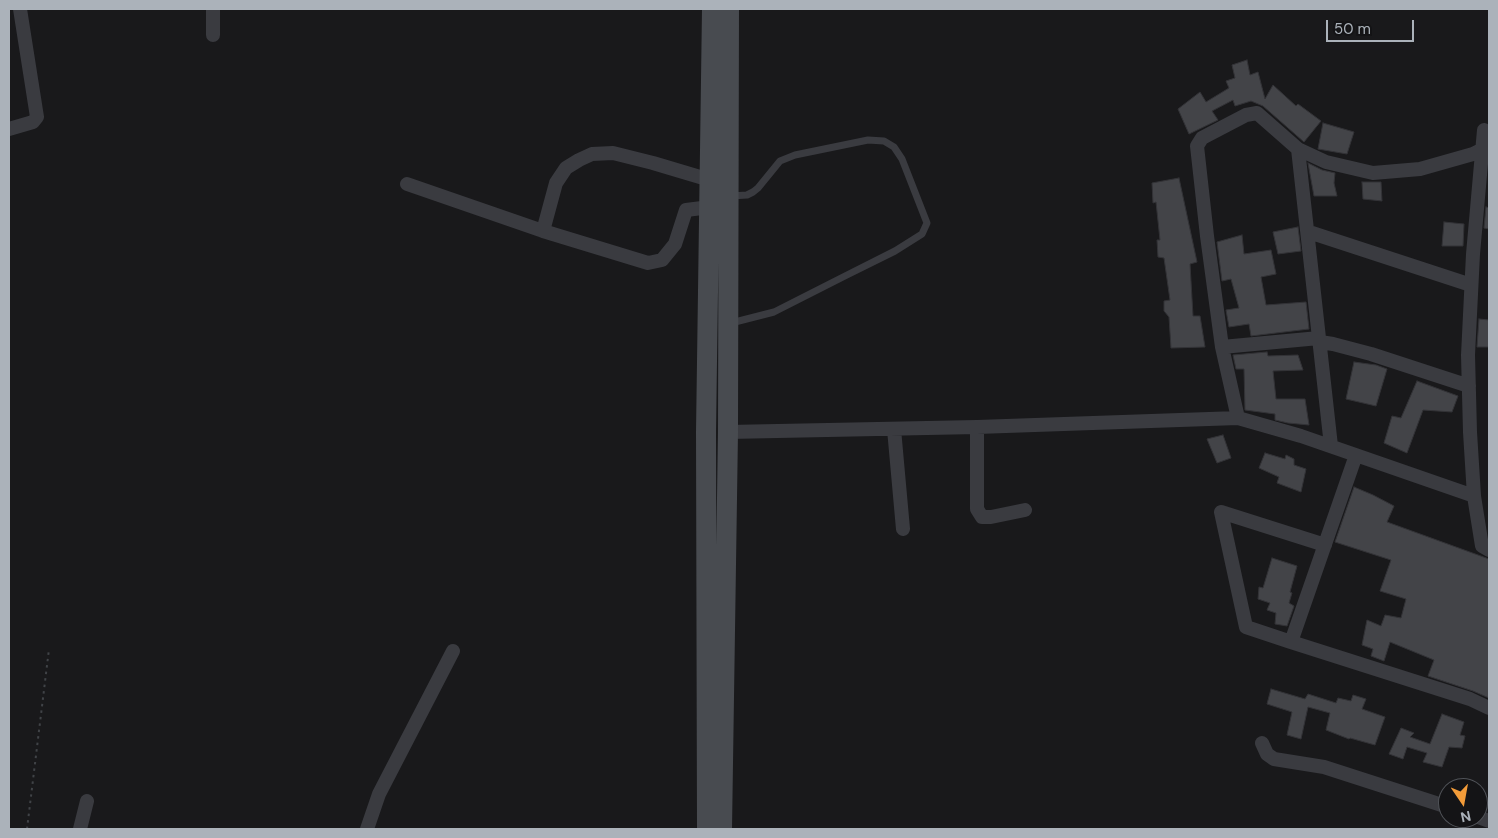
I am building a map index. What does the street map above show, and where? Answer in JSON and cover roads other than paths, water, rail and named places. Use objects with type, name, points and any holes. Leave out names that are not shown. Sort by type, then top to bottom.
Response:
[{"type":"main road","points":[[707,829],[706,432],[712,9]]},
{"type":"main road","points":[[722,829],[728,432],[729,9]]},
{"type":"street","points":[[9,129],[33,122],[37,116],[20,9]]},
{"type":"street","points":[[213,9],[213,35]]},
{"type":"street","points":[[1238,418],[1222,347],[1197,146],[1202,138],[1246,116],[1258,113],[1298,149],[1326,162],[1373,172],[1420,170],[1473,154],[1483,149]]},
{"type":"street","points":[[1484,130],[1471,284],[1468,355],[1474,496],[1482,546],[1489,550]]},
{"type":"street","points":[[1298,149],[1331,446]]},
{"type":"street","points":[[543,231],[556,183],[566,168],[592,154],[612,153],[710,180]]},
{"type":"street","points":[[407,184],[543,231],[648,263],[662,260],[676,244],[686,210],[710,207]]},
{"type":"street","points":[[1308,232],[1471,284]]},
{"type":"street","points":[[1222,347],[1320,340],[1371,354],[1469,386]]},
{"type":"street","points":[[728,432],[977,427],[1238,418],[1331,446],[1474,496]]},
{"type":"street","points":[[977,427],[977,508],[982,516],[991,517],[1025,510]]},
{"type":"street","points":[[894,429],[903,529]]},
{"type":"street","points":[[1291,642],[1356,455]]},
{"type":"street","points":[[1325,545],[1221,512],[1246,627],[1470,700],[1489,708]]},
{"type":"street","points":[[367,829],[379,794],[453,650]]},
{"type":"street","points":[[1262,743],[1267,754],[1274,759],[1324,767],[1438,804]]},
{"type":"street","points":[[80,829],[87,801]]},
{"type":"lane","points":[[728,196],[747,195],[753,192],[780,161],[795,155],[868,140],[884,141],[894,147],[902,159],[927,223],[922,234],[895,251],[774,312],[728,323]]}]
